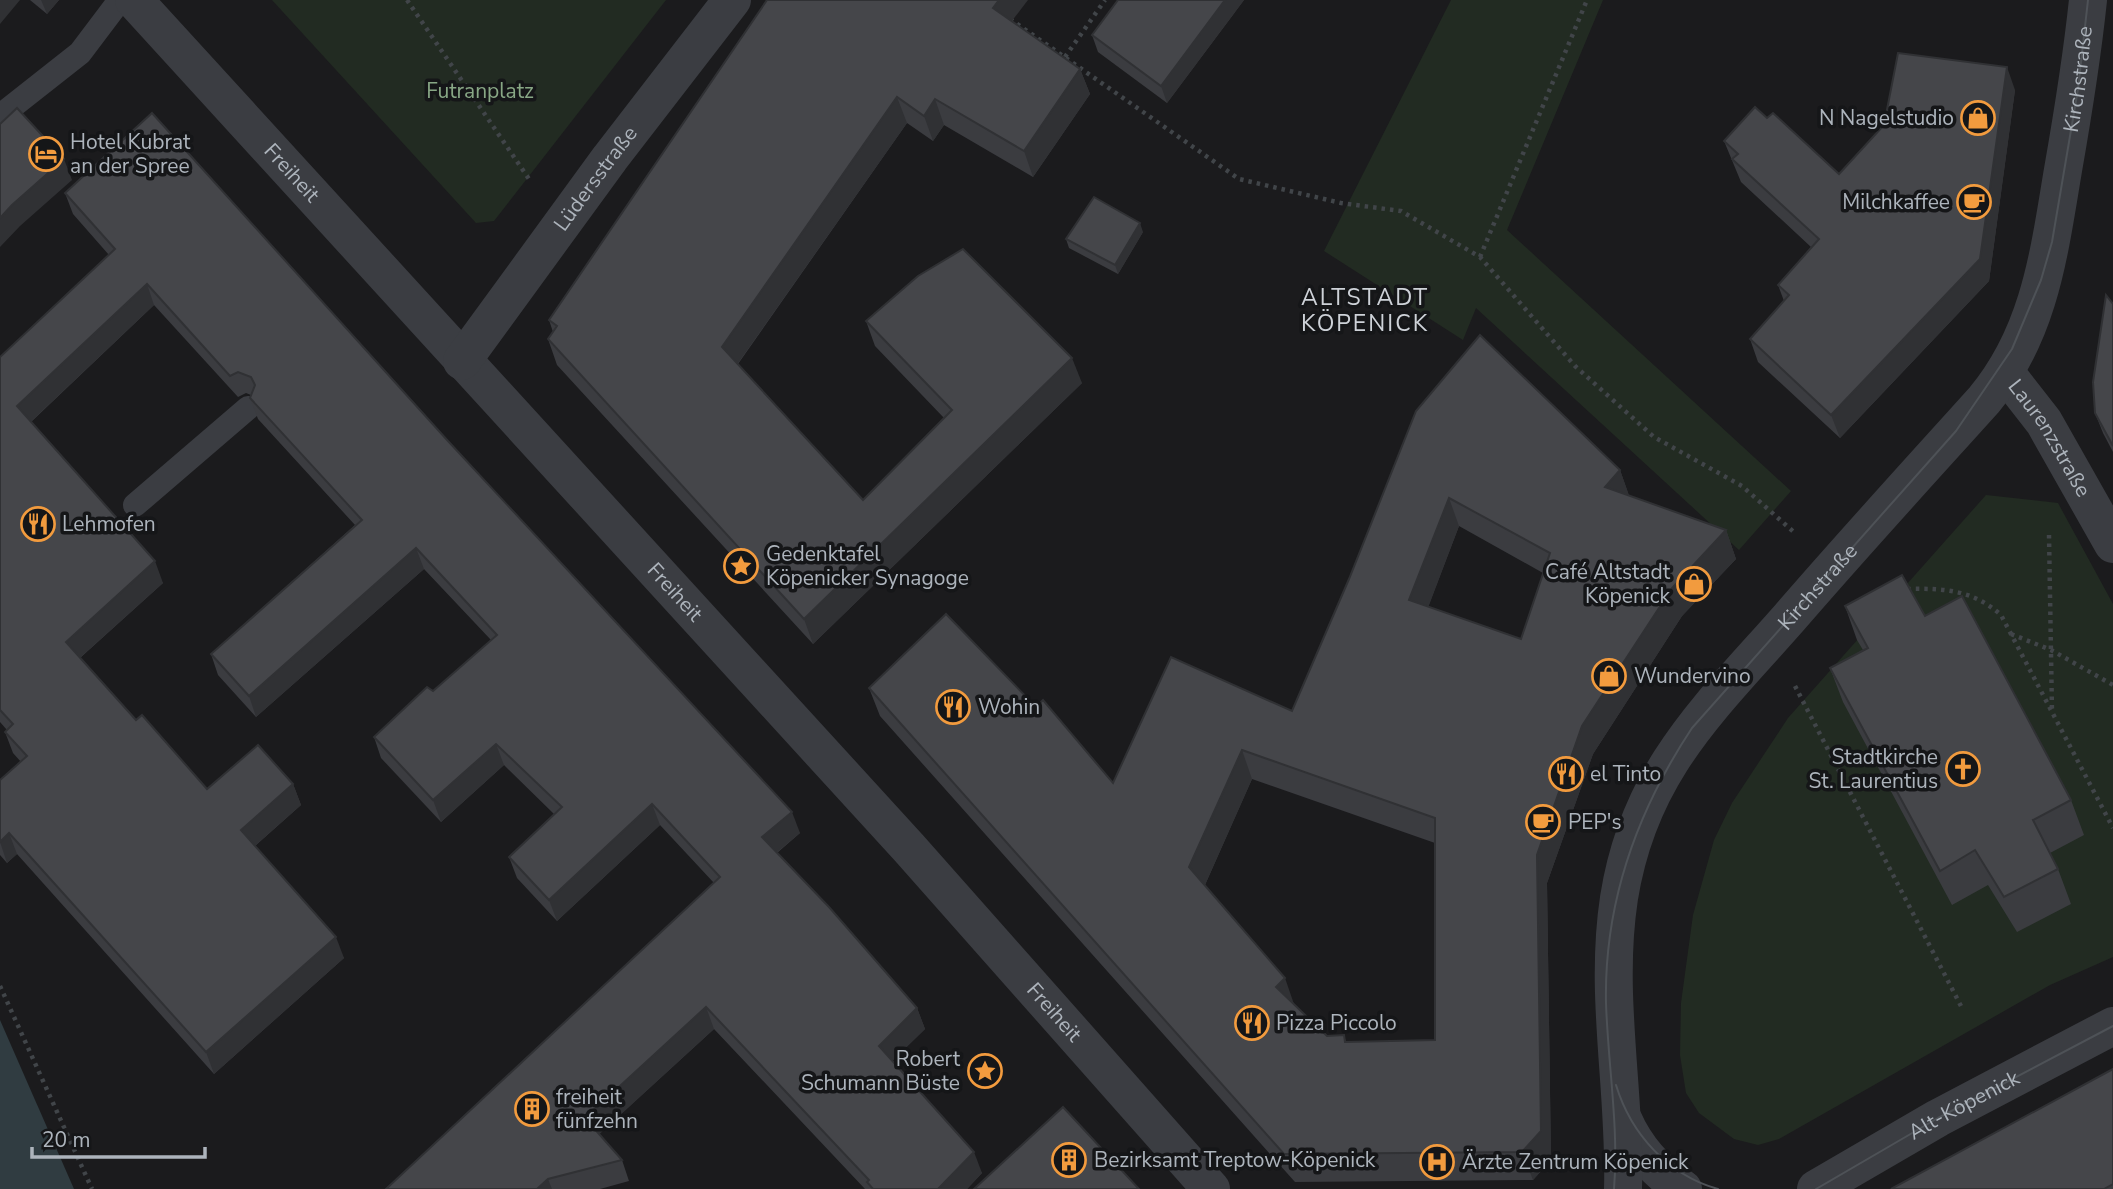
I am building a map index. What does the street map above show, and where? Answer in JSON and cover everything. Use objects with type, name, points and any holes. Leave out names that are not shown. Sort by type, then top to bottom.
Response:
[{"type":"street","name":"Freiheit","points":[[134,0],[909,848],[1211,1189]]},
{"type":"street","name":"Lüdersstraße","points":[[462,361],[732,0]]},
{"type":"street","name":"Kirchstraße","points":[[1623,1189],[1612,957],[1623,878],[1640,821],[1664,770],[1725,686],[2005,372],[2030,324],[2049,254],[2078,89],[2088,0]]},
{"type":"street","name":"Laurenzstraße","points":[[2005,372],[2044,422],[2113,544]]},
{"type":"street","name":"Alt-Köpenick","points":[[1816,1189],[1938,1118],[2113,1026]]},
{"type":"street","points":[[1620,1114],[1640,1150],[1660,1173],[1683,1189]]},
{"type":"lane","points":[[0,116],[80,53],[120,0]]},
{"type":"lane","points":[[135,505],[248,408]]},
{"type":"path","points":[[407,0],[560,227]]},
{"type":"path","points":[[1065,57],[1105,0]]},
{"type":"path","points":[[1480,257],[1587,0]]},
{"type":"path","points":[[1002,14],[1239,179],[1341,203],[1401,211],[1480,257],[1575,366],[1654,437],[1742,486],[1832,569]]},
{"type":"path","points":[[2049,530],[2052,713]]},
{"type":"path","points":[[1903,589],[1945,591],[1982,598],[2001,615],[2113,828]]},
{"type":"path","points":[[2011,634],[2052,650],[2113,685]]},
{"type":"path","points":[[1795,685],[1962,1008]]},
{"type":"path","points":[[0,986],[92,1189]]},
{"type":"green space","name":"Futranplatz","points":[[272,0],[666,0],[494,221],[476,223]]},
{"type":"green space","points":[[1451,0],[1603,0],[1507,230],[1791,491],[1739,550],[1476,308],[1463,340],[1324,251]]},
{"type":"green space","points":[[1986,495],[2058,503],[2113,604],[2113,957],[2050,985],[1779,1139],[1758,1145],[1734,1139],[1699,1113],[1686,1093],[1680,1055],[1681,1003],[1693,915],[1714,840],[1732,803],[1788,718]]},
{"type":"shaded area","points":[[0,1020],[74,1189],[0,1189]]},
{"type":"building","points":[[767,0],[999,0],[993,8],[1080,69],[1024,151],[935,99],[924,116],[897,97],[722,347],[863,500],[952,410],[866,321],[918,276],[963,249],[1072,358],[804,619],[548,339],[557,326],[549,320]]},
{"type":"building","points":[[1118,0],[1225,0],[1161,86],[1092,35]]},
{"type":"building","points":[[1898,53],[2007,67],[1980,259],[1831,415],[1750,339],[1789,295],[1778,285],[1819,239],[1732,159],[1738,154],[1724,141],[1755,107],[1767,118],[1773,113],[1839,174],[1884,125]]},
{"type":"building","points":[[17,108],[64,159],[0,218],[0,124]]},
{"type":"building","points":[[152,113],[448,441],[792,812],[762,837],[829,907],[917,1008],[879,1046],[974,1152],[938,1189],[873,1189],[867,1182],[869,1180],[706,1007],[585,1118],[622,1160],[548,1179],[537,1189],[386,1189],[720,877],[652,804],[549,900],[509,857],[562,807],[496,744],[433,800],[374,737],[427,687],[433,691],[497,635],[416,548],[249,696],[211,654],[362,520],[250,398],[255,385],[251,377],[238,372],[230,376],[147,284],[17,406],[155,561],[66,642],[136,720],[142,715],[207,789],[258,745],[293,784],[241,830],[336,937],[206,1052],[9,833],[0,842],[0,780],[27,756],[5,732],[13,724],[0,710],[0,357],[115,249],[65,193]]},
{"type":"building","points":[[1094,197],[1140,223],[1115,265],[1066,239]]},
{"type":"building","points":[[2106,295],[2113,304],[2113,446],[2095,413],[2093,382]]},
{"type":"building","points":[[1480,335],[1620,470],[1605,487],[1726,530],[1672,588],[1582,726],[1537,855],[1541,1131],[1522,1152],[1284,1154],[869,688],[946,614],[1036,707],[1043,700],[1113,783],[1171,657],[1292,711],[1349,579],[1416,411]],"holes":[[[1449,498],[1550,553],[1521,639],[1409,600]],[[1242,750],[1435,818],[1435,1040],[1345,1042],[1344,1035],[1327,1036],[1276,987],[1285,978],[1189,867]]]},
{"type":"building","name":"Stadtkirche St. Laurentius","points":[[1902,575],[1925,616],[1962,596],[2071,800],[2033,820],[2058,869],[2004,897],[1975,850],[1940,871],[1830,668],[1868,648],[1845,606]]},
{"type":"building","points":[[2113,1069],[2113,1184],[2104,1189],[1891,1189]]},
{"type":"building","points":[[1063,1107],[1139,1189],[974,1189]]},
{"type":"tram line","points":[[1614,1189],[1615,1142],[1606,1003],[1607,966],[1618,894],[1640,825],[1672,760],[1692,728],[1956,431],[2012,349],[2041,280],[2052,242],[2078,89],[2088,0]]},
{"type":"tram line","points":[[1816,1189],[1938,1118],[2113,1026]]},
{"type":"tram line","points":[[1616,1085],[1631,1120],[1654,1150],[1683,1174],[1718,1189]]},
{"type":"place","name":"N Nagelstudio","points":[[1978,118]]},
{"type":"place","name":"Hotel Kubrat an der Spree","points":[[46,154]]},
{"type":"place","name":"Milchkaffee","points":[[1974,202]]},
{"type":"place","name":"Lehmofen","points":[[38,524]]},
{"type":"place","name":"Gedenktafel Köpenicker Synagoge","points":[[741,566]]},
{"type":"place","name":"Café Altstadt Köpenick","points":[[1694,584]]},
{"type":"place","name":"Wundervino","points":[[1609,676]]},
{"type":"place","name":"Wohin","points":[[953,707]]},
{"type":"place","name":"Stadtkirche St. Laurentius","points":[[1963,769]]},
{"type":"place","name":"el Tinto","points":[[1566,774]]},
{"type":"place","name":"PEP's","points":[[1543,822]]},
{"type":"place","name":"Pizza Piccolo","points":[[1252,1023]]},
{"type":"place","name":"Robert Schumann Büste","points":[[985,1071]]},
{"type":"place","name":"freiheit fünfzehn","points":[[532,1109]]},
{"type":"place","name":"Bezirksamt Treptow-Köpenick","points":[[1069,1160]]},
{"type":"place","name":"Ärzte Zentrum Köpenick","points":[[1437,1162]]},
{"type":"district","name":"ALTSTADT KÖPENICK","points":[[1365,310]]}]
